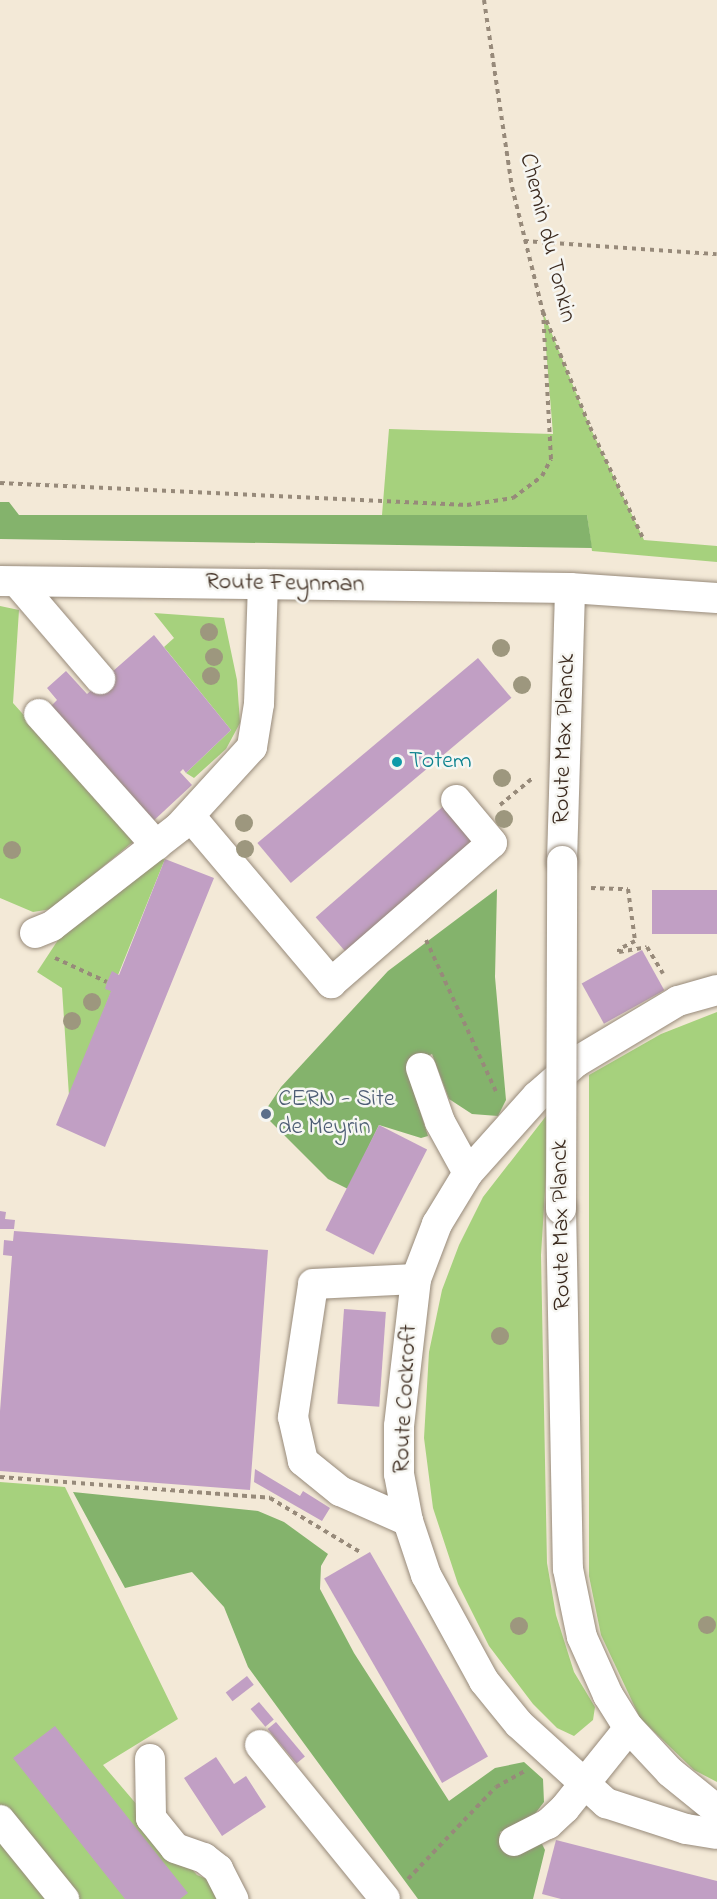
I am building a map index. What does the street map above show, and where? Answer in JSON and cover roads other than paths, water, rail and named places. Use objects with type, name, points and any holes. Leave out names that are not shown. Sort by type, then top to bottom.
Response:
[{"type":"street","name":"Route Feynman","points":[[9,582],[570,588],[717,598]]},
{"type":"street","points":[[9,582],[100,679]]},
{"type":"street","points":[[35,933],[52,926],[190,816],[252,747],[259,704],[263,584]]},
{"type":"street","name":"Route Max Planck","points":[[570,588],[563,754],[561,1209],[568,1569],[582,1637],[608,1695],[629,1728],[670,1772],[717,1810]]},
{"type":"street","points":[[39,714],[156,845]]},
{"type":"street","points":[[190,816],[331,983],[492,843],[456,800]]},
{"type":"street","name":"Route Cockroft","points":[[717,990],[678,1001],[576,1062],[537,1096],[468,1173],[437,1224],[416,1279],[399,1426],[399,1474],[408,1521],[426,1575],[473,1664],[519,1724],[606,1803],[686,1829],[717,1834]]},
{"type":"street","points":[[421,1068],[440,1122],[468,1173]]},
{"type":"street","points":[[408,1521],[340,1491],[303,1461],[292,1417],[313,1284],[416,1279]]},
{"type":"street","points":[[514,1840],[548,1824],[584,1785],[629,1728]]},
{"type":"street","points":[[260,1745],[393,1892]]},
{"type":"street","points":[[150,1759],[151,1818],[175,1848],[204,1858],[219,1869],[233,1899]]},
{"type":"street","points":[[0,1820],[64,1899]]},
{"type":"place","name":"Totem","points":[[397,762]]},
{"type":"place","name":"CERN - Site de Meyrin","points":[[266,1114]]}]
